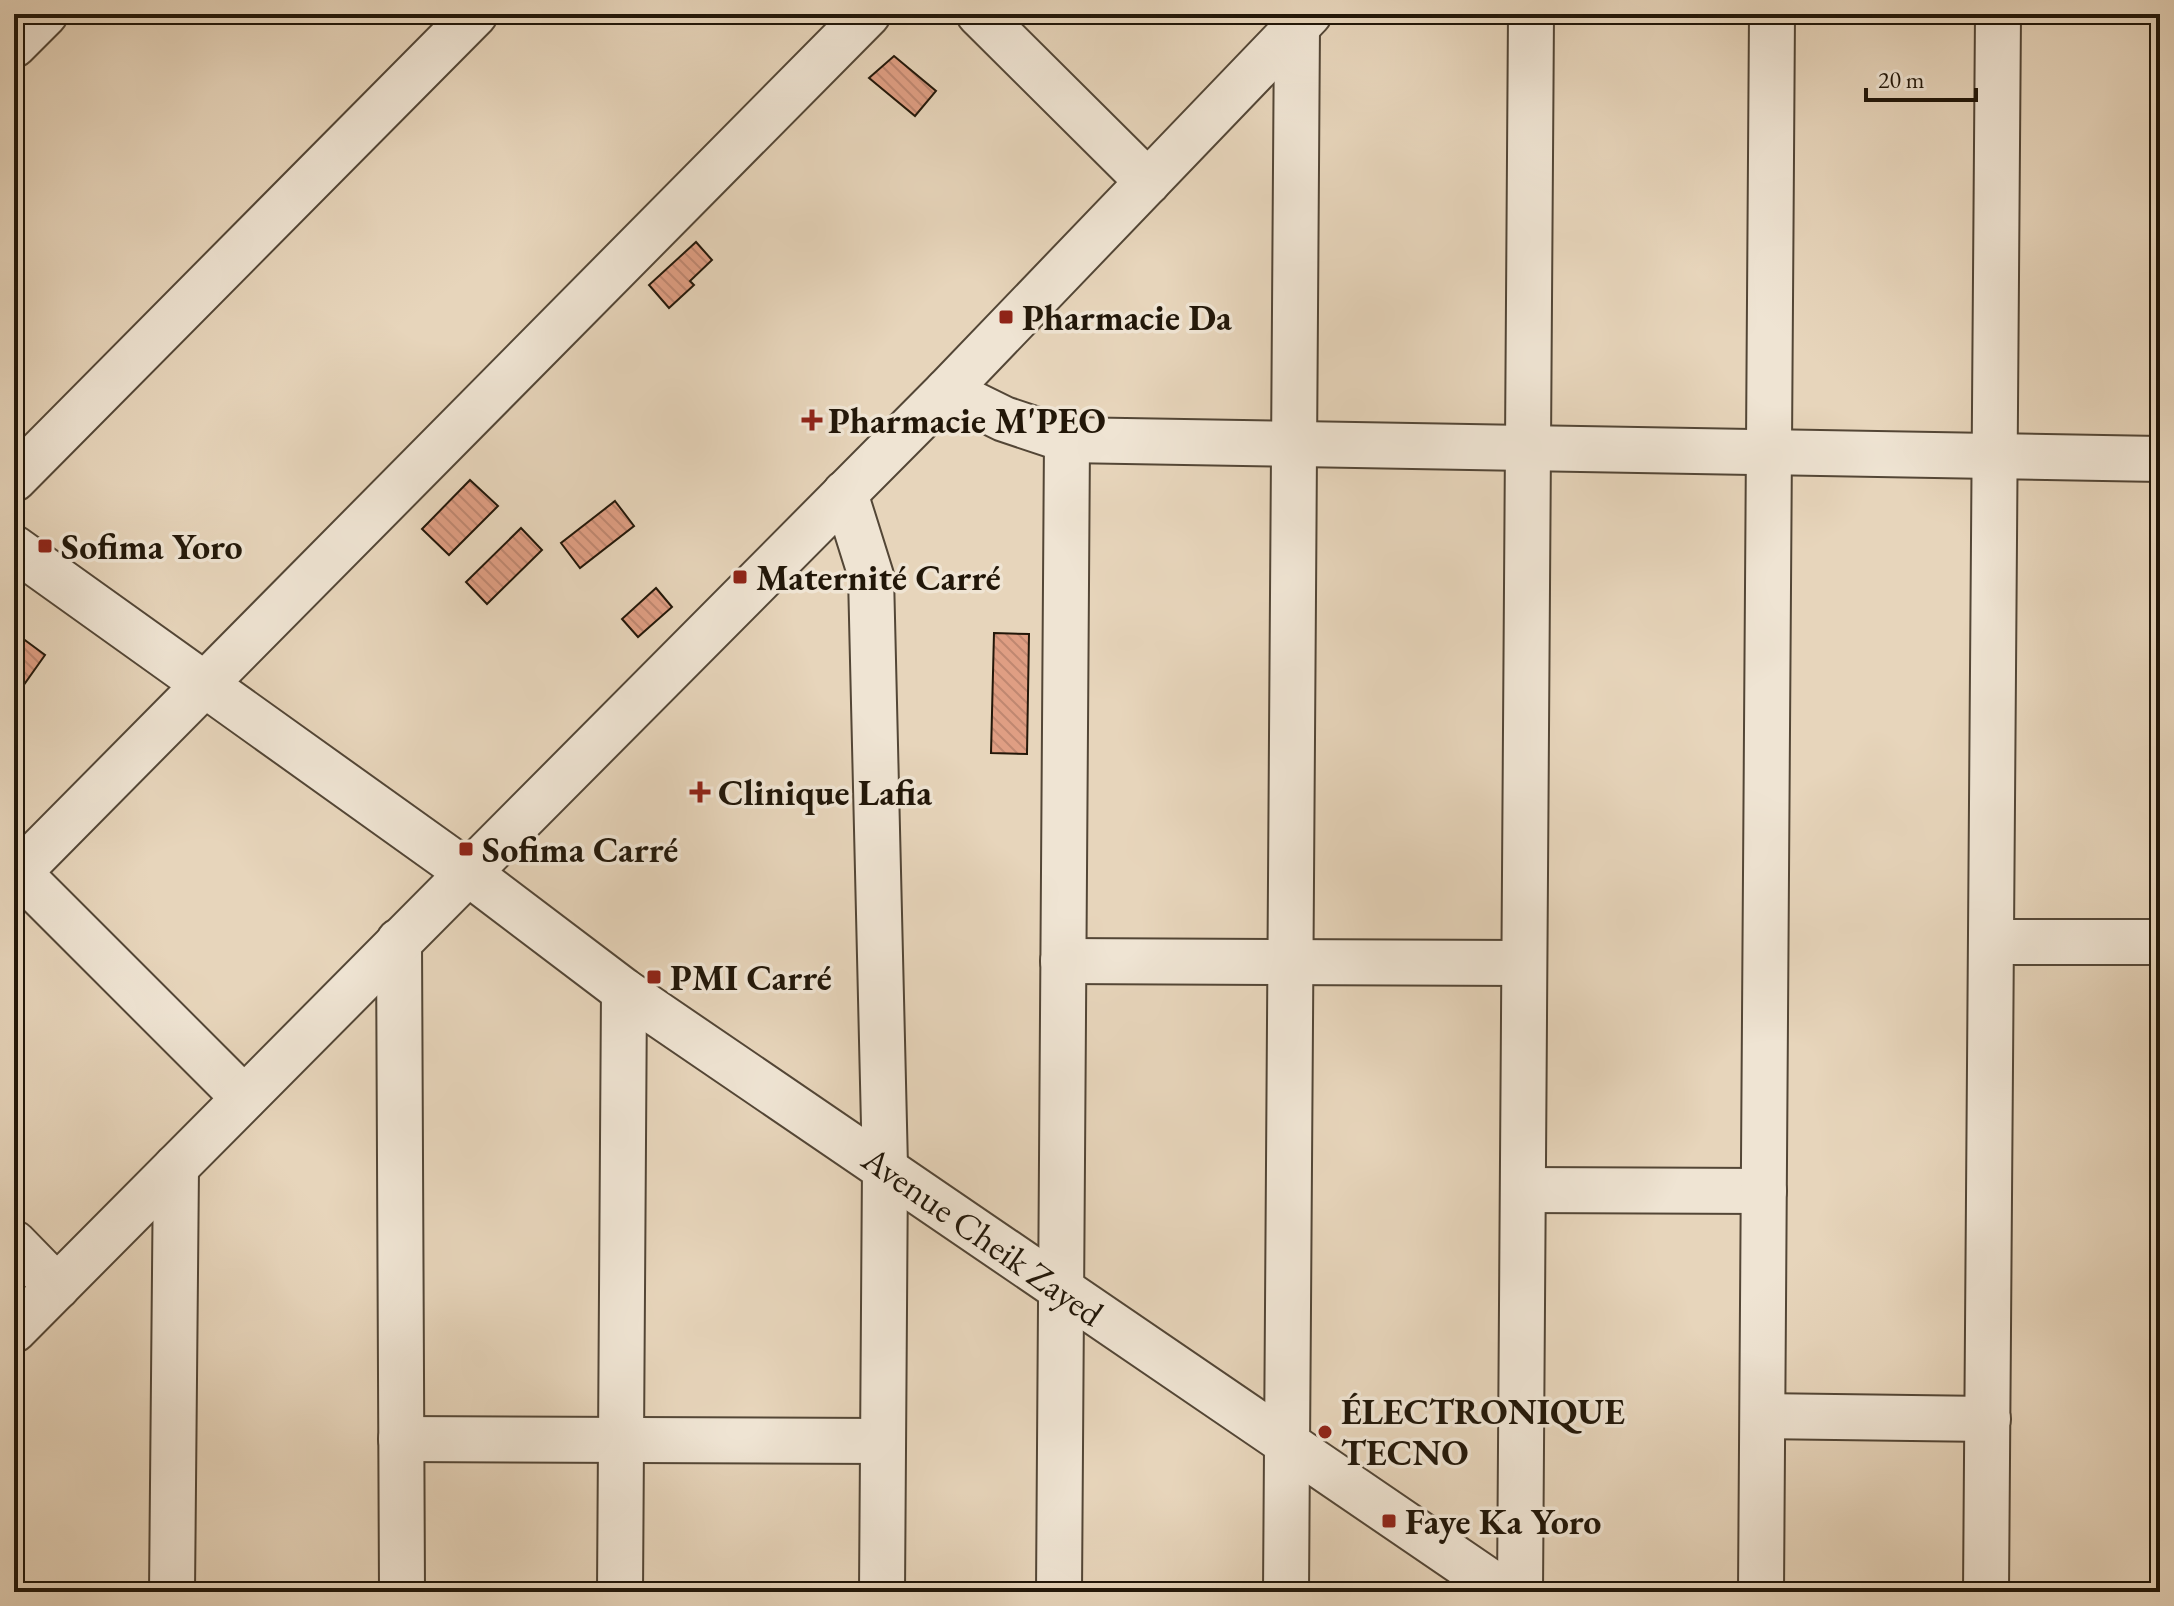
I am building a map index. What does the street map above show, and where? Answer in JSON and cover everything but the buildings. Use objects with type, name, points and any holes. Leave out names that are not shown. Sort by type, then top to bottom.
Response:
[{"type":"street","points":[[14,45],[45,14]]},
{"type":"street","points":[[14,479],[475,14]]},
{"type":"street","points":[[244,1098],[15,872],[868,14]]},
{"type":"street","points":[[979,14],[1148,182]]},
{"type":"street","points":[[1520,1592],[1531,14]]},
{"type":"street","points":[[1761,1592],[1772,14]]},
{"type":"street","points":[[1986,1592],[1998,14]]},
{"type":"street","points":[[14,1330],[947,391],[1303,20]]},
{"type":"street","points":[[1286,1592],[1294,443],[1303,20]]},
{"type":"street","points":[[947,391],[1004,419],[1067,440],[2160,459]]},
{"type":"street","points":[[1059,1592],[1067,440]]},
{"type":"street","points":[[845,493],[871,576],[885,1167],[882,1592]]},
{"type":"street","name":"Avenue Cheik Zayed","points":[[14,548],[467,872],[624,991],[1505,1592]]},
{"type":"street","points":[[399,941],[402,1592]]},
{"type":"street","points":[[1991,942],[2160,942]]},
{"type":"street","points":[[1063,961],[1524,963]]},
{"type":"street","points":[[620,1592],[624,991]]},
{"type":"street","points":[[172,1592],[176,1167]]},
{"type":"street","points":[[1523,1190],[1764,1191]]},
{"type":"street","points":[[14,1243],[57,1287]]},
{"type":"street","points":[[1763,1416],[1988,1419]]},
{"type":"street","points":[[401,1439],[883,1441]]},
{"type":"place","name":"Pharmacie Da","points":[[1006,317]]},
{"type":"place","name":"Pharmacie M'PEO","points":[[812,420]]},
{"type":"place","name":"Sofima Yoro","points":[[45,546]]},
{"type":"place","name":"Maternité Carré","points":[[740,577]]},
{"type":"place","name":"Clinique Lafia","points":[[700,792]]},
{"type":"place","name":"Sofima Carré","points":[[466,849]]},
{"type":"place","name":"PMI Carré","points":[[654,977]]},
{"type":"place","name":"ÉLECTRONIQUE TECNO","points":[[1325,1432]]},
{"type":"place","name":"Faye Ka Yoro","points":[[1389,1521]]}]
